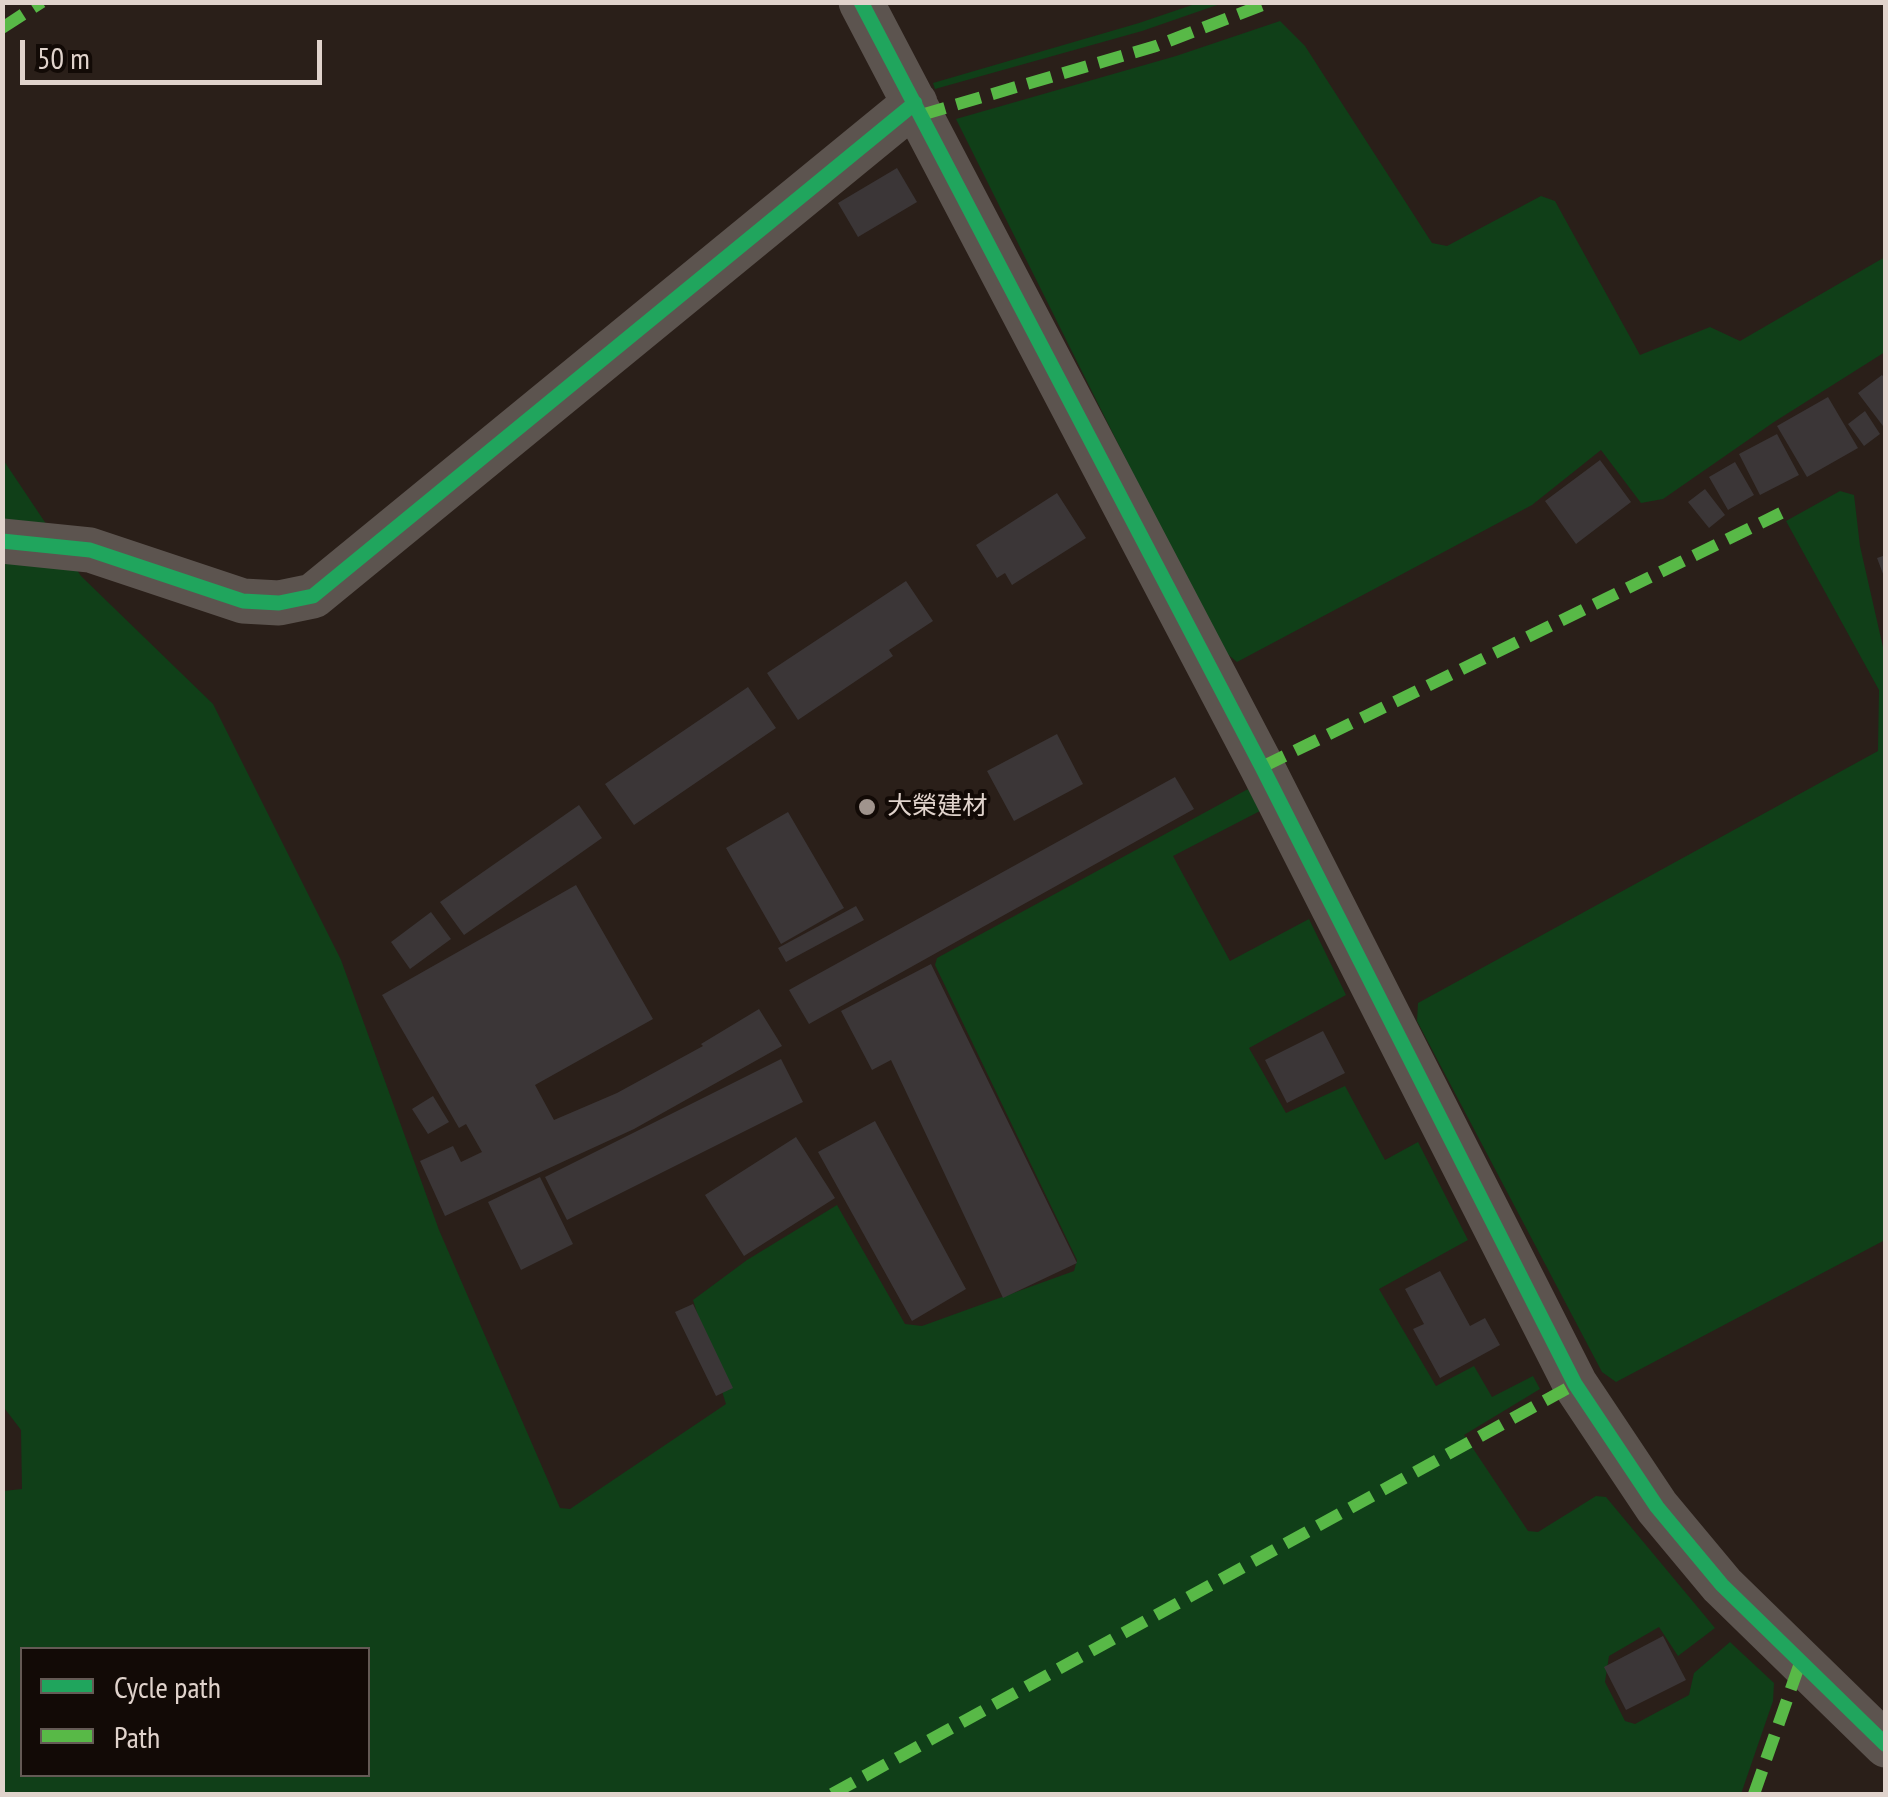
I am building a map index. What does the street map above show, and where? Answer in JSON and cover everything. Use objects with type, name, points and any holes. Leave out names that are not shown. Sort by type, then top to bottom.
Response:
[{"type":"street","points":[[861,2],[1262,767],[1575,1384],[1657,1507],[1722,1585],[1886,1745]]},
{"type":"street","points":[[2,541],[90,550],[243,602],[280,604],[313,596],[915,103]]},
{"type":"green space","points":[[1198,3],[1223,3],[1142,31],[935,89],[933,83],[1139,23]]},
{"type":"green space","points":[[1280,21],[1305,46],[1432,243],[1447,246],[1541,196],[1555,201],[1640,355],[1710,327],[1740,341],[1885,257],[1885,352],[1663,499],[1641,503],[1601,450],[1532,505],[1237,662],[1220,648],[956,119],[1176,56]]},
{"type":"green space","points":[[2,458],[81,576],[213,704],[341,960],[439,1230],[560,1508],[570,1509],[726,1404],[693,1300],[747,1260],[837,1205],[905,1324],[922,1326],[1074,1271],[1077,1260],[935,965],[937,958],[1248,789],[1260,811],[1173,856],[1230,961],[1309,919],[1346,995],[1249,1048],[1286,1113],[1345,1086],[1385,1160],[1418,1142],[1468,1240],[1379,1289],[1436,1386],[1474,1366],[1492,1397],[1533,1376],[1540,1389],[1464,1435],[1528,1531],[1538,1532],[1596,1496],[1606,1497],[1715,1628],[1678,1656],[1659,1627],[1609,1656],[1605,1682],[1625,1721],[1635,1724],[1689,1695],[1694,1673],[1730,1642],[1774,1683],[1773,1701],[1741,1794],[3,1794],[3,1491],[22,1489],[21,1430],[2,1405]]},
{"type":"green space","points":[[1840,491],[1854,495],[1860,546],[1885,656],[1885,1240],[1616,1382],[1602,1372],[1417,1021],[1418,1003],[1878,751],[1879,690],[1786,521]]},
{"type":"building","points":[[897,168],[917,202],[858,237],[838,203]]},
{"type":"building","points":[[1882,375],[1886,380],[1886,430],[1858,393]]},
{"type":"building","points":[[1828,397],[1858,448],[1807,477],[1777,426]]},
{"type":"building","points":[[1865,411],[1880,434],[1864,446],[1848,424]]},
{"type":"building","points":[[1777,434],[1799,475],[1760,495],[1739,454]]},
{"type":"building","points":[[1600,460],[1631,502],[1576,544],[1545,501]]},
{"type":"building","points":[[1735,462],[1754,495],[1728,510],[1709,477]]},
{"type":"building","points":[[1705,489],[1725,515],[1709,528],[1688,502]]},
{"type":"building","points":[[1057,493],[1086,538],[1012,585],[1005,573],[997,578],[976,545]]},
{"type":"building","points":[[1886,555],[1886,579],[1885,579],[1877,558]]},
{"type":"building","points":[[906,581],[933,621],[889,650],[893,656],[798,720],[767,673]]},
{"type":"building","points":[[748,687],[776,728],[634,825],[605,784]]},
{"type":"building","points":[[1057,734],[1083,784],[1014,821],[987,771]]},
{"type":"building","points":[[1175,777],[1194,809],[809,1024],[789,990]]},
{"type":"building","points":[[579,805],[602,838],[464,935],[440,902]]},
{"type":"building","points":[[788,812],[844,908],[781,944],[726,848]]},
{"type":"building","points":[[576,885],[653,1019],[535,1085],[554,1120],[617,1093],[703,1046],[759,1009],[782,1046],[634,1129],[445,1216],[420,1161],[453,1146],[461,1162],[482,1152],[466,1124],[459,1128],[382,995]]},
{"type":"building","points":[[856,906],[864,920],[786,962],[778,948]]},
{"type":"building","points":[[431,912],[451,939],[410,969],[391,942]]},
{"type":"building","points":[[931,964],[1077,1263],[1003,1298],[891,1060],[872,1070],[841,1011]]},
{"type":"building","points":[[1323,1031],[1345,1073],[1287,1103],[1265,1060]]},
{"type":"building","points":[[781,1059],[803,1102],[567,1220],[545,1177]]},
{"type":"building","points":[[433,1096],[449,1122],[428,1134],[412,1109]]},
{"type":"building","points":[[875,1121],[966,1289],[912,1321],[818,1152]]},
{"type":"building","points":[[796,1137],[835,1198],[744,1256],[705,1195]]},
{"type":"building","points":[[540,1177],[573,1244],[521,1270],[488,1202]]},
{"type":"building","points":[[1440,1271],[1470,1326],[1485,1318],[1500,1345],[1440,1378],[1413,1329],[1424,1324],[1405,1289]]},
{"type":"building","points":[[693,1304],[733,1388],[716,1396],[675,1312]]},
{"type":"building","points":[[1663,1636],[1686,1680],[1626,1710],[1604,1667]]},
{"type":"marked path","points":[[2,28],[42,2]]},
{"type":"marked path","points":[[921,115],[1156,46],[1270,2]]},
{"type":"marked path","points":[[1262,767],[1781,513]]},
{"type":"marked path","points":[[832,1794],[1575,1384]]},
{"type":"marked path","points":[[1754,1794],[1800,1663]]},
{"type":"cycle path","points":[[861,2],[1262,767],[1575,1384],[1657,1507],[1722,1585],[1886,1745]]},
{"type":"cycle path","points":[[2,541],[90,550],[243,601],[279,603],[313,596],[915,103]]},
{"type":"place","name":"大榮建材","points":[[867,807]]}]
